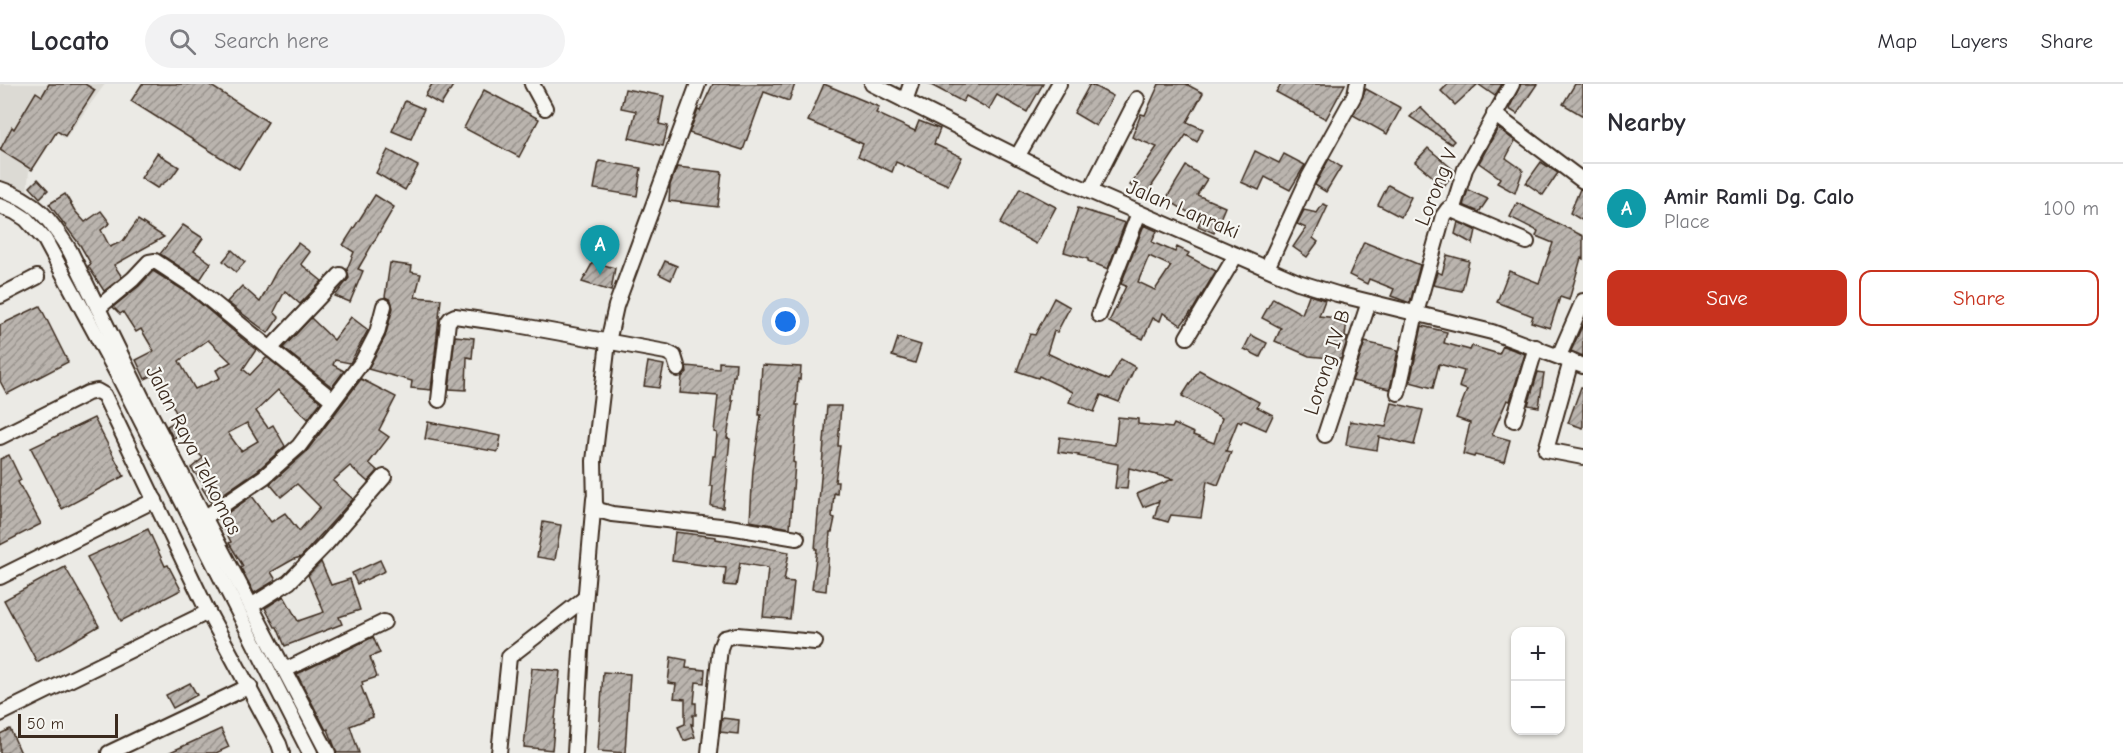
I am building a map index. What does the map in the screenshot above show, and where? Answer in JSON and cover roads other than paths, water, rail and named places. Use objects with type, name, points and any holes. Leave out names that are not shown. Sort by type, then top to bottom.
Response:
[{"type":"street","points":[[532,84],[545,108]]},
{"type":"street","points":[[575,753],[594,496],[594,461],[608,342],[616,306],[635,250],[698,84]]},
{"type":"street","name":"Jalan Lanraki","points":[[872,84],[1017,158],[1308,285],[1492,332],[1571,361]]},
{"type":"street","points":[[905,100],[911,84]]},
{"type":"street","points":[[1017,158],[1059,84]]},
{"type":"street","points":[[1267,268],[1309,177],[1356,90],[1357,84]]},
{"type":"street","name":"Lorong V","points":[[1398,393],[1416,313],[1443,216],[1453,208],[1465,169],[1512,84]]},
{"type":"street","points":[[1090,191],[1137,99]]},
{"type":"street","points":[[1494,114],[1583,182]]},
{"type":"street","name":"Jalan Raya Telkomas","points":[[0,189],[24,198],[39,208],[69,250],[145,404],[310,753]]},
{"type":"street","name":"Jalan Raya Telkomas","points":[[0,206],[26,219],[45,240],[200,521],[251,606],[328,753]]},
{"type":"street","points":[[1453,208],[1456,213],[1469,219],[1527,242]]},
{"type":"street","points":[[1099,315],[1139,213]]},
{"type":"street","points":[[1187,336],[1236,255]]},
{"type":"street","points":[[98,308],[133,279],[149,262],[153,261],[193,286],[333,400]]},
{"type":"street","points":[[270,349],[340,275]]},
{"type":"street","points":[[0,296],[37,277]]},
{"type":"street","points":[[1583,301],[1571,361],[1546,450],[1583,457]]},
{"type":"street","name":"Lorong IV B","points":[[1325,435],[1369,302]]},
{"type":"street","points":[[200,521],[264,477],[289,456],[307,435],[352,378],[377,333],[384,306]]},
{"type":"street","points":[[439,400],[448,322],[455,316],[672,354],[676,359],[678,369]]},
{"type":"street","points":[[1514,420],[1536,347]]},
{"type":"street","points":[[0,437],[88,393],[101,392],[208,612],[250,686],[282,753]]},
{"type":"street","points":[[251,606],[288,582],[326,544],[384,477]]},
{"type":"street","points":[[594,496],[598,510],[612,514],[729,527],[797,538]]},
{"type":"street","points":[[0,577],[155,500]]},
{"type":"street","points":[[499,753],[509,657],[585,598]]},
{"type":"street","points":[[0,714],[208,612]]},
{"type":"street","points":[[285,670],[384,622]]},
{"type":"street","points":[[709,753],[720,648],[724,639],[737,635],[815,642]]},
{"type":"street","points":[[109,753],[250,686]]},
{"type":"place","name":"Amir Ramli Dg. Calo","points":[[600,275]]}]
